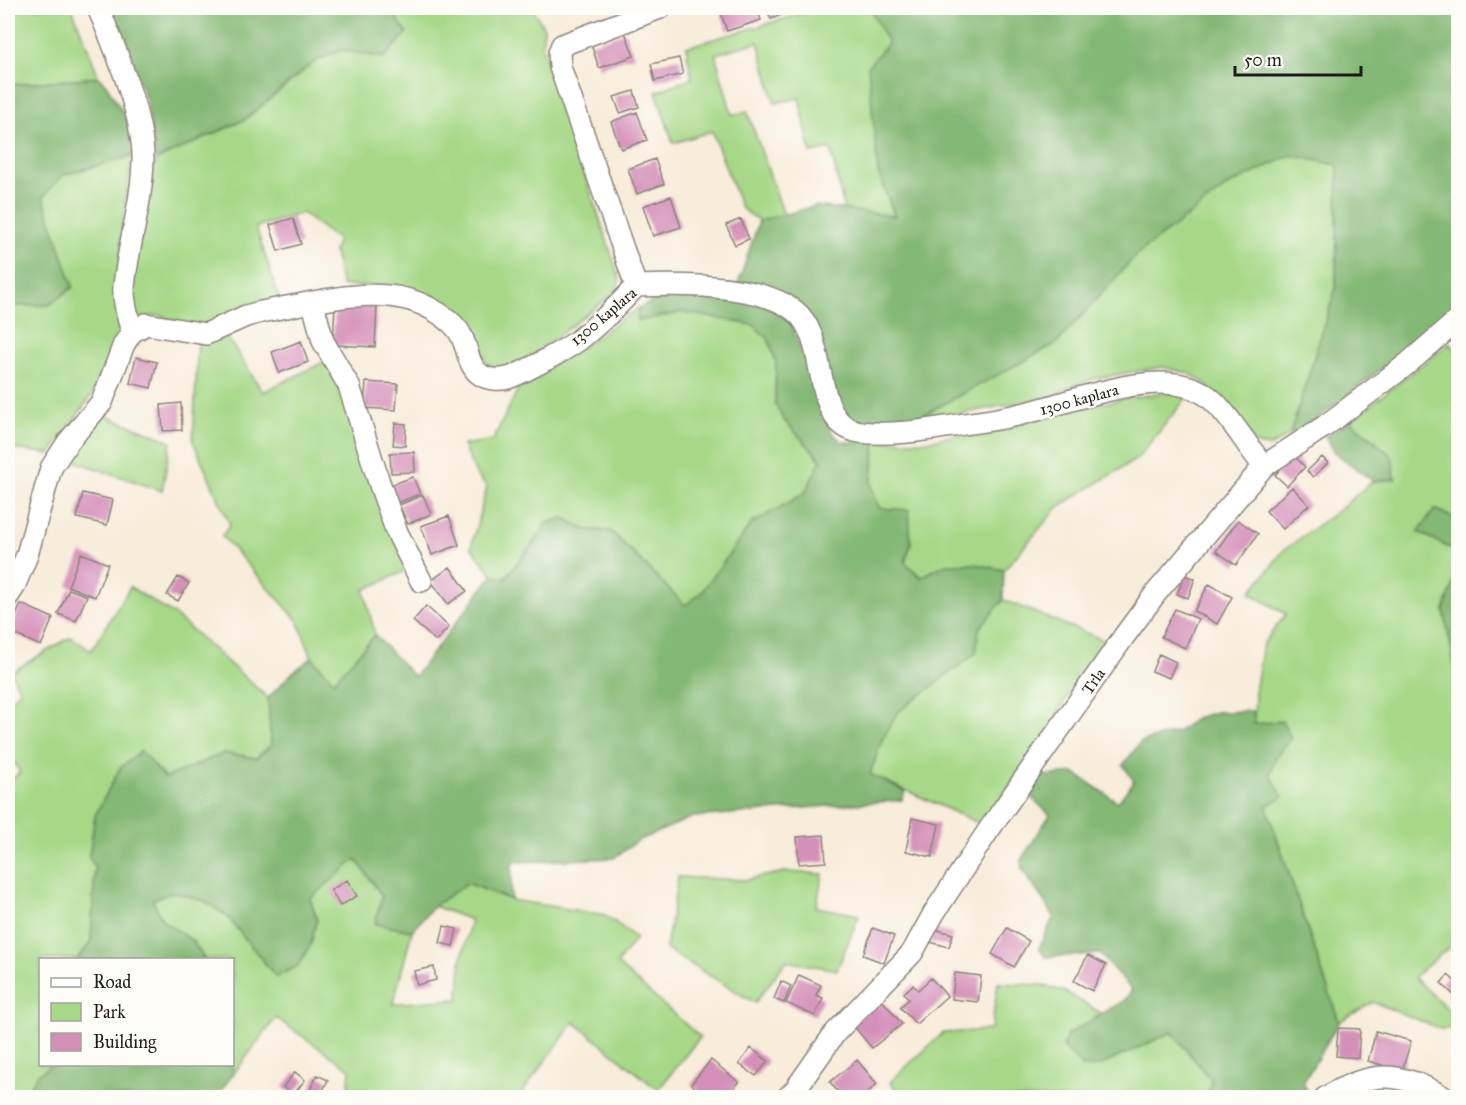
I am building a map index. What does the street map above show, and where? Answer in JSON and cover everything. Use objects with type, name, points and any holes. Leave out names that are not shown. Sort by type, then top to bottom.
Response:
[{"type":"street","points":[[8,596],[27,555],[51,468],[68,442],[102,402],[124,344],[132,332],[126,312],[124,288],[140,200],[143,158],[138,117],[98,8]]},
{"type":"street","points":[[636,286],[560,67],[559,53],[562,45],[660,8]]},
{"type":"street","name":"1300 kaplara","points":[[132,332],[146,324],[206,334],[246,316],[360,295],[386,296],[411,300],[448,320],[461,336],[470,362],[481,375],[502,379],[510,378],[577,341],[620,304],[636,286],[700,286],[771,298],[798,313],[806,324],[819,359],[830,411],[836,420],[847,429],[859,432],[907,433],[1013,416],[1123,387],[1179,385],[1203,393],[1221,410],[1264,466]]},
{"type":"street","points":[[313,304],[323,341],[349,386],[396,530],[421,580]]},
{"type":"street","name":"Trla","points":[[787,1098],[835,1033],[912,953],[934,913],[998,816],[1125,635],[1156,593],[1264,466],[1334,420],[1406,365],[1458,320]]},
{"type":"street","points":[[1325,1098],[1344,1086],[1377,1076],[1415,1082],[1445,1098]]},
{"type":"green space","points":[[8,8],[72,8],[99,77],[8,85]]},
{"type":"green space","points":[[108,8],[395,8],[393,13],[407,33],[384,58],[341,50],[314,62],[244,120],[156,160],[146,99]]},
{"type":"green space","points":[[395,8],[532,8],[544,28],[542,47],[620,280],[615,292],[526,361],[501,372],[491,370],[459,313],[378,286],[342,286],[334,251],[338,240],[302,213],[256,227],[280,302],[207,327],[193,326],[157,315],[140,318],[136,315],[129,288],[156,160],[244,120],[314,62],[341,50],[385,58]]},
{"type":"green space","points":[[822,8],[870,8],[888,43],[878,172],[895,217],[844,210],[831,149],[811,153],[799,98],[775,103],[758,42],[715,54],[732,115],[747,111],[784,215],[759,221],[741,208],[712,131],[673,143],[656,92],[692,78],[686,47]]},
{"type":"green space","points":[[870,8],[1458,8],[1458,309],[1317,419],[1290,434],[1336,288],[1338,165],[1291,155],[1229,185],[1136,255],[1057,343],[906,424],[864,425],[849,417],[839,406],[810,319],[738,284],[759,221],[816,206],[895,216],[878,172],[868,66],[888,43]]},
{"type":"green space","points":[[99,77],[129,123],[132,156],[63,175],[43,197],[73,287],[49,305],[8,306],[8,85]]},
{"type":"green space","points":[[1291,155],[1338,165],[1336,288],[1290,434],[1282,440],[1270,446],[1256,444],[1204,382],[1188,373],[1162,367],[1092,379],[1044,398],[906,424],[1057,343],[1136,255],[1229,185]]},
{"type":"green space","points":[[132,156],[123,217],[118,287],[121,335],[96,389],[50,454],[8,448],[8,306],[49,305],[73,287],[43,197],[63,175]]},
{"type":"green space","points":[[670,294],[764,305],[790,321],[832,433],[843,442],[876,441],[871,484],[879,508],[909,510],[911,544],[905,562],[921,577],[946,564],[975,564],[1004,570],[1003,600],[979,629],[976,653],[897,713],[882,740],[870,774],[905,791],[902,800],[693,817],[639,840],[614,858],[512,862],[511,900],[467,883],[434,906],[412,931],[375,924],[382,896],[356,859],[310,899],[317,919],[311,944],[298,966],[276,977],[226,915],[204,901],[173,892],[152,900],[163,921],[193,941],[203,958],[79,958],[91,942],[95,866],[89,858],[95,816],[120,768],[141,751],[165,778],[224,753],[256,758],[271,745],[268,698],[293,672],[312,658],[334,681],[375,635],[414,677],[493,575],[505,579],[542,532],[545,523],[564,518],[587,530],[611,531],[685,605],[701,593],[751,524],[805,493],[821,460],[784,420],[775,404],[776,362],[768,338],[753,325],[683,312],[638,321],[638,308]]},
{"type":"green space","points":[[638,308],[638,321],[683,312],[753,325],[768,338],[776,362],[775,404],[784,420],[821,460],[805,493],[751,524],[701,593],[685,605],[611,531],[587,530],[564,518],[545,524],[542,532],[504,579],[493,575],[471,547],[487,487],[476,474],[463,445],[493,440],[521,383],[583,346]]},
{"type":"green space","points":[[225,334],[263,392],[326,361],[346,393],[407,570],[364,590],[375,635],[334,681],[312,658],[298,621],[222,536],[230,525],[193,441],[198,341]]},
{"type":"green space","points":[[1450,343],[1458,353],[1458,514],[1453,519],[1418,532],[1458,552],[1458,573],[1444,610],[1458,684],[1458,940],[1414,977],[1457,1018],[1454,1028],[1441,1029],[1373,1002],[1339,1022],[1266,806],[1270,774],[1276,757],[1254,724],[1255,692],[1263,644],[1286,614],[1250,593],[1284,550],[1340,509],[1373,481],[1395,479],[1376,441],[1350,421]]},
{"type":"green space","points":[[1170,392],[1187,397],[1137,459],[1058,507],[1004,570],[975,564],[946,564],[921,577],[905,562],[911,544],[879,508],[871,484],[876,441],[927,441],[1127,398]]},
{"type":"green space","points":[[104,415],[171,441],[162,491],[66,458]]},
{"type":"green space","points":[[1350,421],[1392,456],[1395,479],[1373,481],[1334,452],[1325,436]]},
{"type":"green space","points":[[1435,509],[1453,518],[1458,514],[1458,552],[1418,532]]},
{"type":"green space","points":[[1458,573],[1458,684],[1444,610]]},
{"type":"green space","points":[[130,587],[176,616],[268,698],[271,745],[256,758],[224,753],[165,779],[120,768],[95,816],[89,857],[95,866],[91,942],[78,958],[39,958],[39,1066],[50,1066],[37,1075],[25,1097],[8,1097],[8,783],[20,772],[8,752],[8,703],[20,691],[11,672],[71,637],[91,651]]},
{"type":"green space","points":[[1003,600],[1104,640],[1075,682],[1043,742],[981,824],[869,774],[882,740],[897,713],[975,653],[979,629]]},
{"type":"green space","points":[[1254,711],[1254,724],[1282,721],[1291,738],[1276,757],[1270,774],[1283,797],[1266,806],[1339,1022],[1303,1083],[1311,1097],[1208,1097],[1211,1080],[1172,1032],[1099,1066],[1083,1067],[1063,1047],[1067,1035],[1125,1000],[1132,990],[1100,954],[1045,957],[1039,948],[1054,916],[1022,869],[1021,860],[1050,815],[1027,793],[1042,776],[1074,773],[1118,802],[1134,781],[1123,765],[1141,742],[1178,732],[1196,718],[1216,712]]},
{"type":"green space","points":[[356,859],[382,896],[375,924],[412,931],[393,1004],[459,999],[461,961],[471,920],[434,906],[467,883],[511,900],[605,915],[636,938],[617,964],[700,1037],[658,1090],[574,1022],[519,1097],[348,1098],[350,1069],[276,1018],[234,1073],[230,1066],[234,1066],[234,958],[203,958],[193,941],[163,921],[152,899],[173,892],[204,901],[226,915],[277,977],[317,919],[309,899]]},
{"type":"green space","points":[[785,872],[823,874],[816,907],[859,915],[837,970],[786,961],[755,1003],[666,949],[678,877],[746,880]]},
{"type":"green space","points":[[998,983],[1042,985],[1065,992],[1103,1014],[1067,1035],[1099,1066],[1172,1032],[1211,1080],[1208,1098],[901,1098],[890,1082],[943,1033],[991,1030]]},
{"type":"green space","points":[[50,1066],[231,1066],[234,1073],[216,1097],[25,1097],[37,1075]]},
{"type":"building","points":[[719,8],[757,8],[761,20],[727,31]]},
{"type":"building","points":[[766,8],[799,8],[771,19]]},
{"type":"building","points":[[625,32],[634,56],[599,68],[591,44]]},
{"type":"building","points":[[679,58],[683,74],[655,81],[651,64]]},
{"type":"building","points":[[634,91],[639,107],[620,113],[614,97]]},
{"type":"building","points":[[637,112],[647,140],[621,149],[611,122]]},
{"type":"building","points":[[655,159],[664,184],[637,194],[628,169]]},
{"type":"building","points":[[671,196],[681,227],[653,236],[643,206]]},
{"type":"building","points":[[293,218],[301,244],[278,251],[270,225]]},
{"type":"building","points":[[741,219],[749,239],[735,245],[726,225]]},
{"type":"building","points":[[335,305],[377,306],[375,347],[333,345]]},
{"type":"building","points":[[301,341],[308,362],[279,373],[272,352]]},
{"type":"building","points":[[136,357],[157,362],[151,388],[130,383]]},
{"type":"building","points":[[366,382],[398,384],[396,410],[364,408]]},
{"type":"building","points":[[181,403],[182,430],[163,431],[161,405]]},
{"type":"building","points":[[395,423],[406,424],[405,446],[393,445]]},
{"type":"building","points":[[414,452],[415,472],[391,473],[390,453]]},
{"type":"building","points":[[1293,455],[1305,467],[1287,486],[1275,475]]},
{"type":"building","points":[[1322,457],[1328,463],[1313,477],[1307,471]]},
{"type":"building","points":[[413,477],[420,494],[397,503],[391,485]]},
{"type":"building","points":[[1292,487],[1309,505],[1283,529],[1266,511]]},
{"type":"building","points":[[83,493],[113,500],[107,525],[77,518]]},
{"type":"building","points":[[423,495],[431,514],[408,524],[399,505]]},
{"type":"building","points":[[449,516],[459,545],[432,555],[421,526]]},
{"type":"building","points":[[1238,520],[1258,534],[1236,565],[1216,551]]},
{"type":"building","points":[[81,553],[108,564],[95,597],[68,586]]},
{"type":"building","points":[[450,567],[467,591],[448,604],[431,581]]},
{"type":"building","points":[[1184,575],[1195,579],[1188,598],[1177,594]]},
{"type":"building","points":[[178,577],[189,583],[178,601],[167,595]]},
{"type":"building","points":[[1209,584],[1232,597],[1217,624],[1194,611]]},
{"type":"building","points":[[69,589],[87,596],[76,621],[58,614]]},
{"type":"building","points":[[21,604],[53,618],[41,646],[9,632]]},
{"type":"building","points":[[426,606],[449,627],[436,641],[413,621]]},
{"type":"building","points":[[1175,609],[1198,619],[1185,648],[1161,637]]},
{"type":"building","points":[[1159,654],[1176,662],[1169,678],[1152,671]]},
{"type":"building","points":[[912,818],[939,824],[932,857],[906,851]]},
{"type":"building","points":[[824,835],[826,862],[799,864],[797,837]]},
{"type":"building","points":[[347,880],[357,896],[340,906],[331,890]]},
{"type":"building","points":[[444,926],[457,929],[453,946],[440,943]]},
{"type":"building","points":[[873,928],[894,936],[884,963],[863,955]]},
{"type":"building","points":[[1007,928],[1029,941],[1014,967],[992,954]]},
{"type":"building","points":[[934,929],[953,934],[949,947],[930,942]]},
{"type":"building","points":[[1088,955],[1106,965],[1092,991],[1074,981]]},
{"type":"building","points":[[434,967],[436,980],[417,985],[414,971]]},
{"type":"building","points":[[955,973],[981,976],[978,1002],[952,999]]},
{"type":"building","points":[[799,975],[821,985],[816,995],[823,998],[815,1016],[786,1003]]},
{"type":"building","points":[[1448,975],[1458,984],[1458,999],[1441,983]]},
{"type":"building","points":[[931,978],[947,996],[916,1024],[900,1007],[909,999],[904,993],[913,985],[918,990]]},
{"type":"building","points":[[781,981],[791,986],[784,1003],[774,999]]},
{"type":"building","points":[[882,1000],[902,1024],[872,1048],[852,1024]]},
{"type":"building","points":[[1338,1028],[1360,1029],[1358,1058],[1336,1056]]},
{"type":"building","points":[[1376,1031],[1411,1041],[1402,1071],[1368,1061]]},
{"type":"building","points":[[751,1048],[768,1061],[756,1076],[739,1064]]},
{"type":"building","points":[[711,1060],[739,1082],[726,1098],[708,1098],[691,1084]]},
{"type":"building","points":[[857,1060],[877,1084],[861,1098],[843,1098],[830,1082]]},
{"type":"building","points":[[295,1072],[305,1080],[293,1095],[283,1087]]},
{"type":"building","points":[[317,1075],[328,1080],[320,1096],[310,1090]]}]
